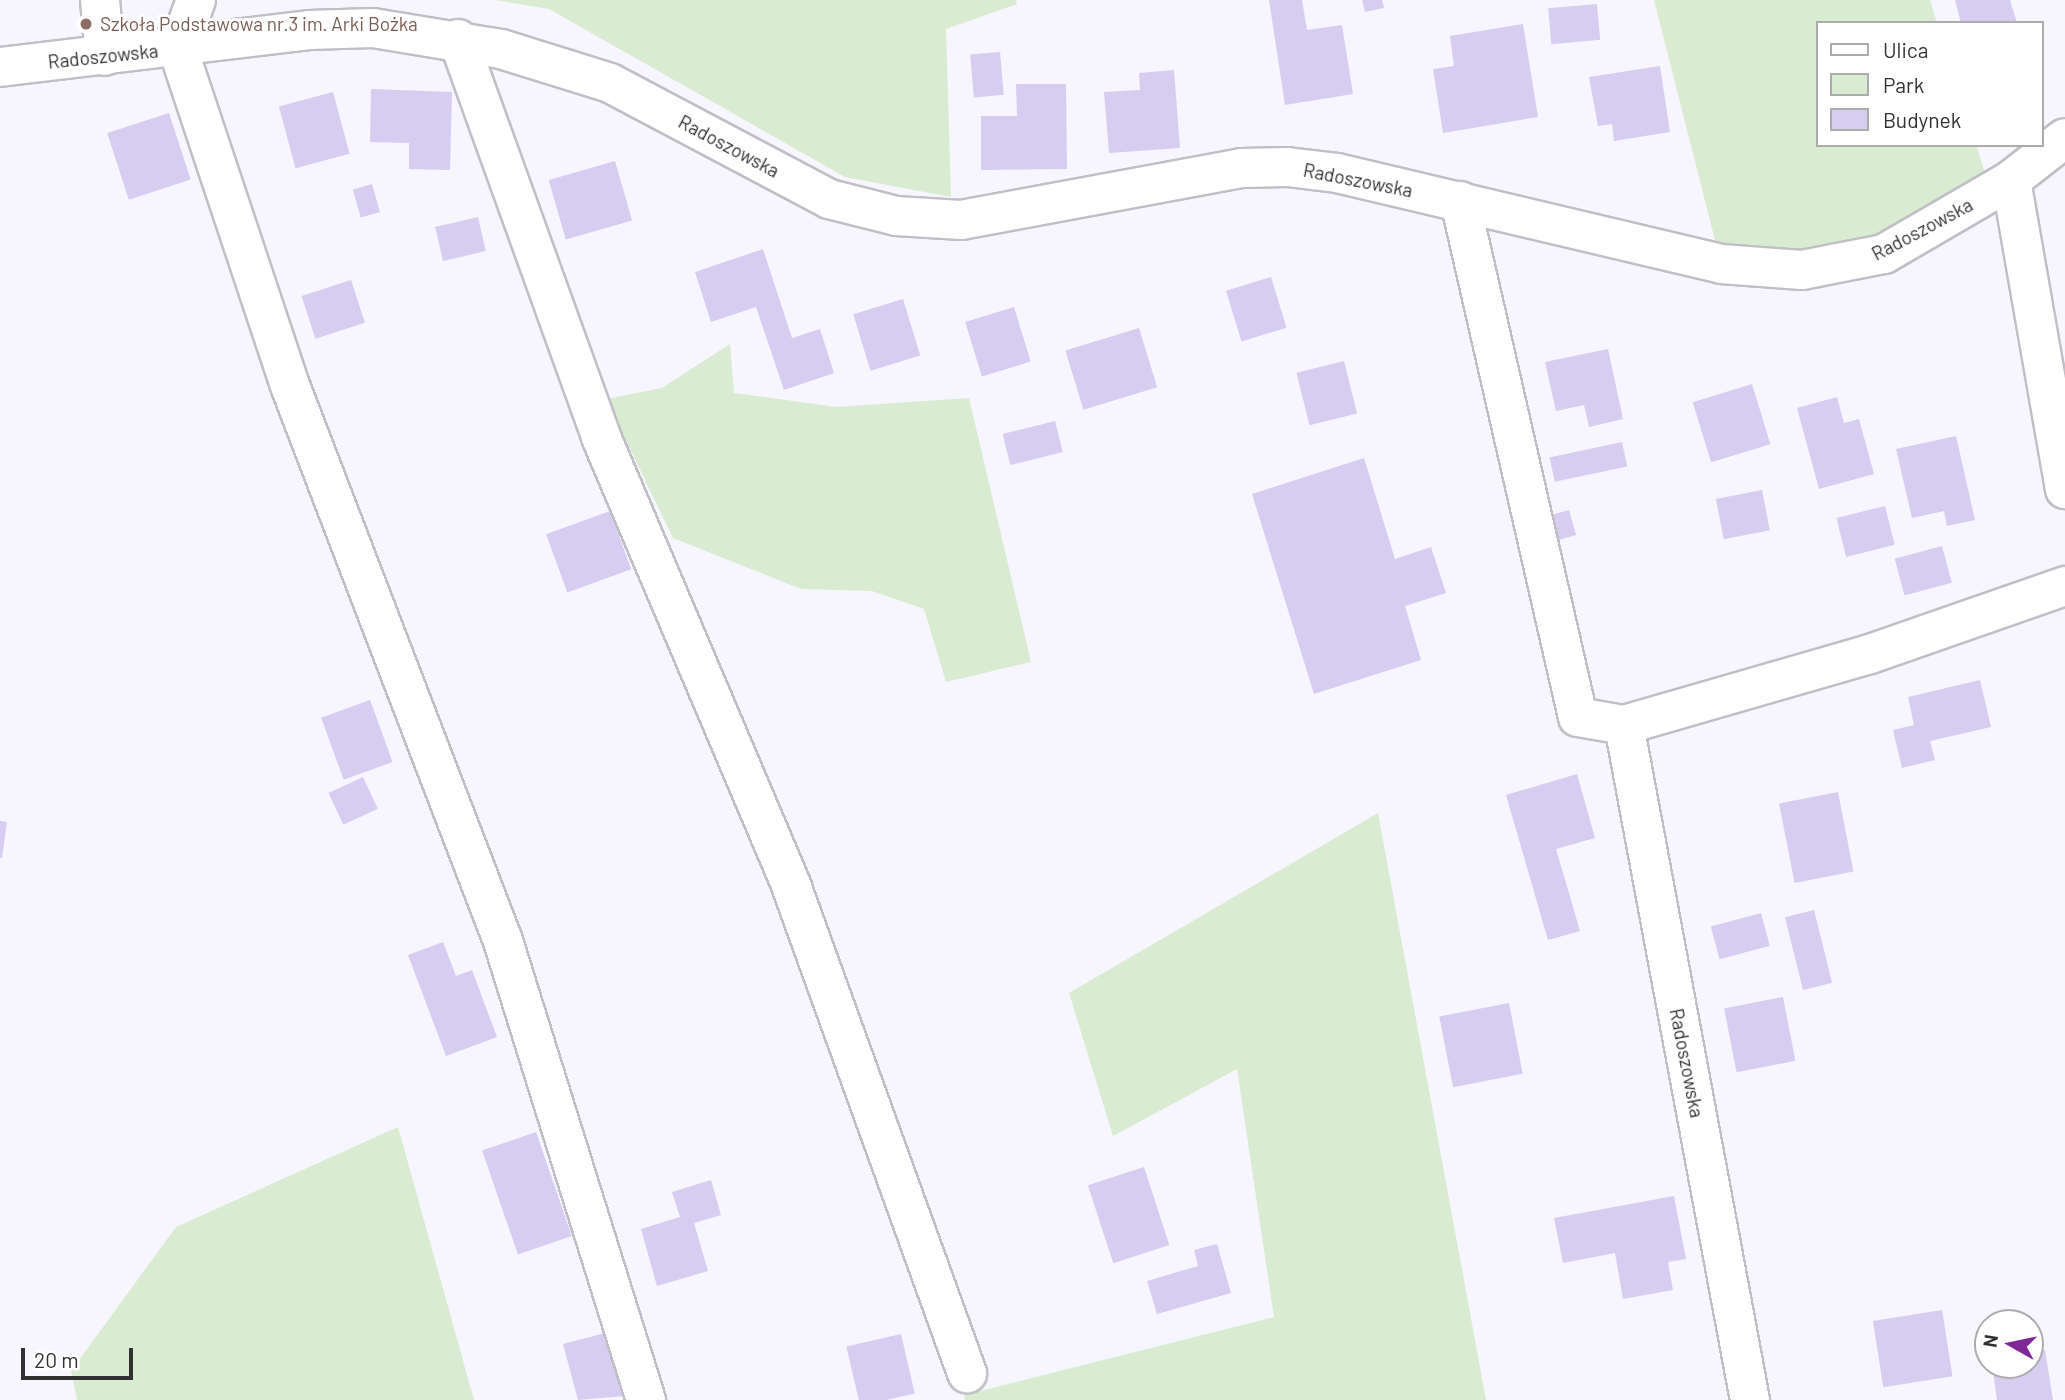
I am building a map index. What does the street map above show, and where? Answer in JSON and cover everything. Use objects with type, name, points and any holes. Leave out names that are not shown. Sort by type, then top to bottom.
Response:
[{"type":"street","points":[[100,0],[105,56]]},
{"type":"street","points":[[197,0],[178,48],[289,383],[503,942],[646,1400]]},
{"type":"street","name":"Radoszowska","points":[[0,67],[178,48],[309,30],[373,28],[458,39],[610,83],[829,199],[896,216],[961,220],[1241,168],[1337,173],[1721,264],[1802,270],[1884,254],[2011,180],[2065,138]]},
{"type":"street","points":[[458,39],[601,437],[792,888],[967,1373]]},
{"type":"street","points":[[2011,180],[2065,489]]},
{"type":"street","points":[[1460,201],[1578,717],[1624,725],[1870,654],[2065,586]]},
{"type":"street","name":"Radoszowska","points":[[1624,725],[1750,1400]]},
{"type":"green space","points":[[495,0],[1016,0],[1017,4],[946,29],[951,197],[845,177],[549,9]]},
{"type":"green space","points":[[1654,0],[1930,0],[1936,21],[1816,21],[1816,147],[1977,147],[1991,191],[1923,232],[1721,264]]},
{"type":"green space","points":[[730,344],[734,393],[837,407],[969,398],[1031,662],[946,682],[924,609],[872,591],[801,589],[673,538],[606,399],[662,388]]},
{"type":"green space","points":[[1378,813],[1486,1400],[965,1400],[964,1395],[1274,1317],[1237,1069],[1113,1136],[1069,993]]},
{"type":"green space","points":[[398,1127],[474,1400],[77,1400],[71,1371],[176,1227]]},
{"type":"building","points":[[1269,0],[1302,0],[1307,30],[1342,25],[1353,94],[1285,105]]},
{"type":"building","points":[[1362,0],[1382,0],[1384,8],[1365,12]]},
{"type":"building","points":[[1955,0],[2010,0],[2016,21],[1960,21]]},
{"type":"building","points":[[1597,4],[1600,40],[1551,44],[1548,8]]},
{"type":"building","points":[[1523,24],[1538,117],[1443,133],[1433,69],[1454,66],[1450,36]]},
{"type":"building","points":[[1000,52],[1004,95],[974,97],[970,55]]},
{"type":"building","points":[[1660,66],[1670,132],[1614,141],[1612,124],[1598,126],[1589,77]]},
{"type":"building","points":[[1174,70],[1180,148],[1109,153],[1104,92],[1140,90],[1139,73]]},
{"type":"building","points":[[1016,84],[1066,84],[1067,169],[981,170],[981,116],[1017,116]]},
{"type":"building","points":[[371,89],[452,92],[450,170],[409,169],[409,143],[370,142]]},
{"type":"building","points":[[333,92],[350,154],[295,168],[279,106]]},
{"type":"building","points":[[169,113],[191,180],[129,200],[107,133]]},
{"type":"building","points":[[615,161],[632,221],[566,240],[549,180]]},
{"type":"building","points":[[372,184],[380,212],[361,217],[353,190]]},
{"type":"building","points":[[478,217],[486,251],[443,261],[435,227]]},
{"type":"building","points":[[763,249],[792,338],[820,329],[834,373],[784,390],[756,307],[711,322],[695,272]]},
{"type":"building","points":[[1271,277],[1286,328],[1242,341],[1226,291]]},
{"type":"building","points":[[351,280],[365,323],[315,339],[302,296]]},
{"type":"building","points":[[903,299],[920,355],[871,371],[853,314]]},
{"type":"building","points":[[1014,307],[1031,362],[982,376],[965,322]]},
{"type":"building","points":[[1139,328],[1157,387],[1083,410],[1065,351]]},
{"type":"building","points":[[1608,349],[1623,419],[1589,427],[1584,405],[1556,411],[1545,362]]},
{"type":"building","points":[[1344,361],[1357,413],[1310,425],[1296,373]]},
{"type":"building","points":[[1752,384],[1770,444],[1711,462],[1693,402]]},
{"type":"building","points":[[1837,397],[1844,423],[1859,419],[1874,474],[1819,489],[1797,408]]},
{"type":"building","points":[[1055,421],[1063,452],[1010,465],[1003,434]]},
{"type":"building","points":[[1956,436],[1975,520],[1947,526],[1944,511],[1912,518],[1896,449]]},
{"type":"building","points":[[1622,442],[1627,466],[1555,482],[1550,457]]},
{"type":"building","points":[[1364,458],[1395,559],[1431,547],[1446,593],[1405,606],[1421,660],[1314,694],[1252,494]]},
{"type":"building","points":[[1762,490],[1770,530],[1724,539],[1716,499]]},
{"type":"building","points":[[1885,506],[1895,545],[1846,557],[1836,518]]},
{"type":"building","points":[[1569,510],[1576,535],[1557,541],[1550,516]]},
{"type":"building","points":[[610,511],[631,569],[567,593],[546,534]]},
{"type":"building","points":[[1942,546],[1952,583],[1905,595],[1895,559]]},
{"type":"building","points":[[1980,680],[1991,727],[1930,741],[1935,760],[1902,768],[1893,730],[1914,725],[1908,697]]},
{"type":"building","points":[[370,700],[393,762],[344,780],[321,718]]},
{"type":"building","points":[[1577,774],[1595,838],[1556,849],[1580,931],[1548,940],[1506,795]]},
{"type":"building","points":[[363,777],[378,809],[343,825],[329,793]]},
{"type":"building","points":[[1838,792],[1853,872],[1795,883],[1779,803]]},
{"type":"building","points":[[0,821],[7,822],[2,858],[0,858]]},
{"type":"building","points":[[1814,910],[1832,983],[1803,990],[1785,917]]},
{"type":"building","points":[[1761,913],[1770,946],[1720,959],[1711,926]]},
{"type":"building","points":[[443,942],[456,976],[472,970],[497,1037],[446,1056],[408,955]]},
{"type":"building","points":[[1783,997],[1795,1061],[1737,1072],[1724,1008]]},
{"type":"building","points":[[1509,1003],[1523,1074],[1453,1087],[1439,1017]]},
{"type":"building","points":[[536,1132],[572,1236],[518,1255],[482,1151]]},
{"type":"building","points":[[1144,1167],[1169,1245],[1113,1263],[1088,1185]]},
{"type":"building","points":[[711,1180],[721,1215],[694,1223],[708,1271],[657,1286],[641,1229],[680,1217],[672,1192]]},
{"type":"building","points":[[1674,1196],[1686,1259],[1668,1262],[1673,1290],[1623,1299],[1615,1253],[1563,1263],[1554,1218]]},
{"type":"building","points":[[1217,1244],[1231,1293],[1157,1314],[1147,1281],[1198,1266],[1194,1250]]},
{"type":"building","points":[[1942,1310],[1952,1376],[1883,1387],[1873,1321]]},
{"type":"building","points":[[609,1332],[625,1396],[578,1400],[563,1344]]},
{"type":"building","points":[[901,1334],[915,1393],[886,1400],[859,1400],[846,1347]]},
{"type":"building","points":[[2044,1350],[2053,1400],[1997,1400],[1994,1379],[2044,1379]]},
{"type":"place","name":"Szkoła Podstawowa nr.3 im. Arki Bożka","points":[[86,24]]}]
